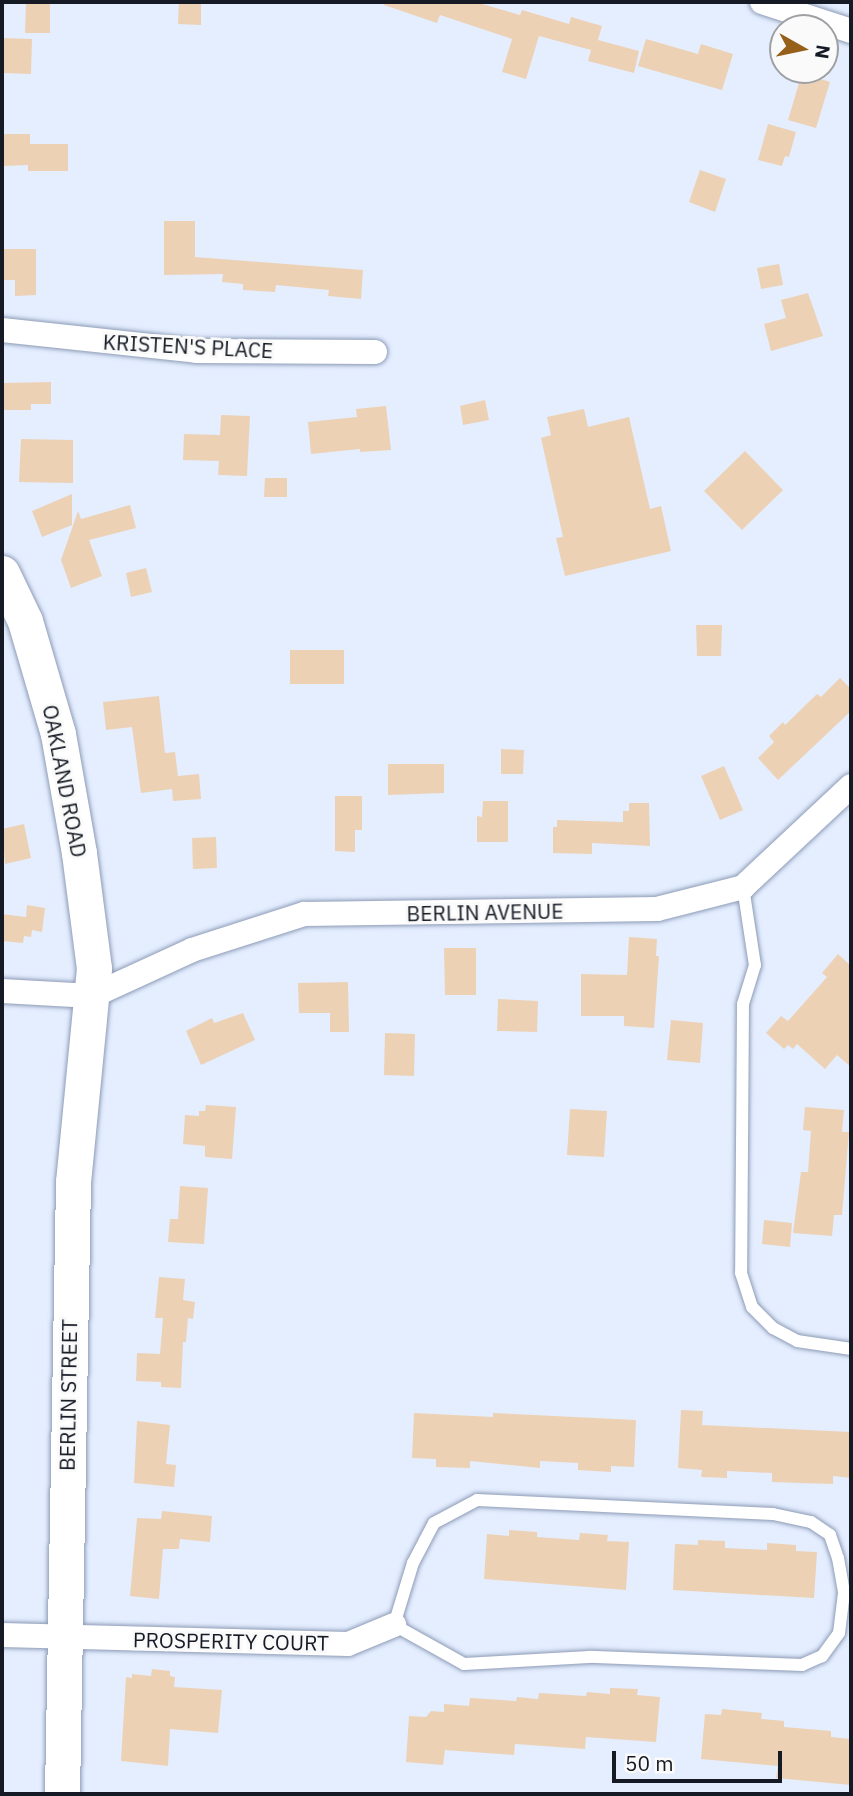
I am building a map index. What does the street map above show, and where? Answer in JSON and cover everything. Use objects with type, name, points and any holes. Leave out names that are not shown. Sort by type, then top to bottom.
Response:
[{"type":"main road","name":"OAKLAND ROAD","points":[[2,573],[25,621],[58,734],[92,936],[92,996]]},
{"type":"main road","name":"BERLIN STREET","points":[[62,1794],[73,1182],[78,1109],[92,996]]},
{"type":"street","points":[[762,2],[851,31]]},
{"type":"street","name":"KRISTEN'S PLACE","points":[[2,330],[197,351],[375,352]]},
{"type":"street","name":"BERLIN AVENUE","points":[[92,996],[192,950],[304,914],[657,909],[743,887],[851,786]]},
{"type":"street","points":[[2,990],[92,996]]},
{"type":"street","name":"PROSPERITY COURT","points":[[2,1635],[348,1644],[394,1625]]},
{"type":"lane","points":[[743,887],[755,965],[743,1004],[741,1273],[752,1307],[773,1328],[797,1341],[851,1349]]},
{"type":"lane","points":[[477,1500],[773,1514],[811,1522],[830,1535],[844,1593],[839,1633],[822,1657],[802,1665],[589,1657],[464,1664],[394,1625],[413,1563],[434,1523],[477,1500]]},
{"type":"building","points":[[179,2],[201,2],[201,25],[178,24]]},
{"type":"building","points":[[384,2],[475,2],[520,15],[522,10],[569,24],[571,17],[602,26],[598,40],[639,51],[634,73],[588,61],[591,50],[539,36],[526,79],[502,72],[512,39],[440,15],[437,23],[384,5]]},
{"type":"building","points":[[26,3],[50,4],[50,33],[25,33]]},
{"type":"building","points":[[2,38],[32,39],[31,74],[2,73]]},
{"type":"building","points":[[646,39],[698,54],[701,44],[733,54],[722,90],[638,66]]},
{"type":"building","points":[[799,84],[829,84],[816,128],[788,120]]},
{"type":"building","points":[[768,124],[796,132],[789,157],[785,156],[782,166],[758,160]]},
{"type":"building","points":[[2,134],[30,134],[30,144],[68,144],[68,171],[28,171],[28,165],[2,166]]},
{"type":"building","points":[[700,170],[726,179],[715,212],[689,202]]},
{"type":"building","points":[[164,221],[195,221],[195,257],[363,270],[361,299],[328,296],[329,290],[276,285],[275,292],[243,290],[243,284],[222,282],[223,274],[164,275]]},
{"type":"building","points":[[2,249],[36,249],[36,295],[15,296],[15,280],[2,280]]},
{"type":"building","points":[[779,264],[783,285],[761,289],[757,268]]},
{"type":"building","points":[[808,293],[823,336],[771,351],[764,324],[786,318],[781,300]]},
{"type":"building","points":[[51,382],[51,404],[31,404],[31,410],[2,410],[2,383]]},
{"type":"building","points":[[485,400],[489,420],[463,425],[460,406]]},
{"type":"building","points":[[386,406],[391,450],[360,452],[360,449],[311,454],[308,422],[357,417],[356,409]]},
{"type":"building","points":[[584,409],[588,427],[629,417],[650,509],[661,506],[671,551],[565,576],[556,538],[563,537],[541,438],[551,435],[547,417]]},
{"type":"building","points":[[221,415],[250,416],[247,476],[218,475],[219,461],[183,460],[184,434],[220,435]]},
{"type":"building","points":[[21,439],[73,440],[73,483],[19,482]]},
{"type":"building","points":[[745,451],[783,490],[742,530],[704,491]]},
{"type":"building","points":[[265,478],[287,478],[287,497],[264,497]]},
{"type":"building","points":[[72,494],[72,525],[42,537],[32,511]]},
{"type":"building","points":[[130,505],[136,528],[89,540],[102,576],[71,588],[61,560],[78,511],[81,519]]},
{"type":"building","points":[[146,568],[152,592],[131,597],[126,573]]},
{"type":"building","points":[[696,625],[722,625],[721,656],[697,656]]},
{"type":"building","points":[[290,650],[344,650],[344,684],[290,684]]},
{"type":"building","points":[[840,678],[851,689],[851,711],[778,780],[758,758],[774,742],[769,736],[783,722],[785,725],[817,694],[821,697]]},
{"type":"building","points":[[159,696],[165,753],[175,752],[178,776],[199,774],[201,799],[173,801],[172,789],[141,793],[132,727],[106,730],[103,702]]},
{"type":"building","points":[[501,749],[524,750],[523,774],[501,774]]},
{"type":"building","points":[[388,764],[444,764],[444,793],[388,795]]},
{"type":"building","points":[[724,766],[743,810],[720,820],[701,776]]},
{"type":"building","points":[[335,796],[362,796],[362,830],[355,830],[355,852],[335,851]]},
{"type":"building","points":[[483,801],[508,801],[508,842],[477,842],[477,816],[482,817]]},
{"type":"building","points":[[629,803],[649,803],[650,846],[592,843],[592,854],[553,853],[553,827],[557,827],[557,820],[623,822],[623,811],[629,811]]},
{"type":"building","points":[[24,824],[31,858],[5,864],[2,829]]},
{"type":"building","points":[[216,837],[217,868],[193,869],[192,838]]},
{"type":"building","points":[[27,905],[45,908],[42,932],[32,930],[31,937],[24,936],[23,943],[2,941],[2,914],[26,917]]},
{"type":"building","points":[[629,937],[657,939],[656,956],[659,956],[654,1028],[624,1026],[624,1016],[581,1016],[581,974],[627,975]]},
{"type":"building","points":[[444,948],[476,948],[476,995],[445,995]]},
{"type":"building","points":[[838,954],[851,966],[851,1067],[837,1055],[825,1069],[797,1044],[793,1049],[788,1045],[784,1049],[766,1033],[781,1016],[788,1021],[827,977],[822,973]]},
{"type":"building","points":[[348,982],[349,1032],[330,1032],[330,1013],[299,1013],[298,983]]},
{"type":"building","points":[[498,999],[538,1001],[537,1032],[497,1031]]},
{"type":"building","points":[[243,1013],[255,1040],[201,1065],[186,1031],[212,1018],[214,1023]]},
{"type":"building","points":[[671,1020],[703,1023],[700,1063],[667,1060]]},
{"type":"building","points":[[385,1033],[415,1034],[414,1076],[384,1075]]},
{"type":"building","points":[[206,1105],[236,1107],[232,1159],[205,1157],[205,1146],[183,1144],[185,1115],[199,1116],[199,1111],[205,1111]]},
{"type":"building","points":[[805,1107],[844,1110],[842,1132],[849,1132],[842,1215],[834,1215],[832,1236],[793,1233],[801,1172],[808,1172],[811,1131],[803,1130]]},
{"type":"building","points":[[570,1109],[607,1111],[604,1157],[567,1155]]},
{"type":"building","points":[[180,1186],[208,1188],[204,1244],[168,1242],[170,1219],[178,1219]]},
{"type":"building","points":[[764,1220],[792,1223],[790,1247],[762,1244]]},
{"type":"building","points":[[159,1277],[185,1279],[183,1300],[195,1302],[193,1319],[188,1318],[186,1342],[183,1342],[181,1388],[161,1387],[161,1382],[136,1381],[137,1353],[160,1354],[163,1318],[155,1318]]},
{"type":"building","points":[[681,1410],[703,1411],[702,1425],[851,1432],[851,1478],[833,1476],[833,1484],[772,1482],[772,1473],[727,1471],[727,1478],[701,1477],[702,1470],[678,1468]]},
{"type":"building","points":[[414,1413],[493,1417],[493,1413],[636,1420],[634,1467],[611,1466],[611,1472],[578,1470],[578,1463],[540,1461],[540,1468],[470,1461],[470,1468],[436,1467],[436,1459],[412,1458]]},
{"type":"building","points":[[137,1421],[170,1425],[166,1464],[176,1465],[174,1487],[134,1483]]},
{"type":"building","points":[[162,1511],[212,1516],[210,1542],[180,1539],[179,1549],[163,1549],[159,1599],[130,1596],[137,1518],[161,1519]]},
{"type":"building","points":[[509,1530],[537,1532],[537,1537],[579,1540],[580,1533],[608,1535],[607,1541],[629,1542],[626,1590],[484,1579],[487,1534],[509,1536]]},
{"type":"building","points":[[698,1540],[725,1541],[725,1548],[767,1550],[767,1543],[796,1545],[796,1551],[817,1552],[814,1598],[673,1590],[675,1544],[698,1545]]},
{"type":"building","points":[[152,1669],[170,1671],[170,1676],[175,1677],[174,1687],[222,1690],[218,1733],[170,1729],[168,1766],[121,1761],[126,1677],[132,1678],[132,1674],[151,1676]]},
{"type":"building","points":[[610,1688],[638,1689],[637,1695],[660,1697],[656,1742],[586,1737],[585,1749],[515,1744],[514,1755],[445,1750],[443,1765],[406,1762],[409,1716],[426,1717],[431,1711],[444,1712],[444,1704],[469,1706],[470,1698],[516,1701],[517,1697],[538,1699],[539,1693],[586,1696],[587,1692],[610,1694]]},
{"type":"building","points":[[722,1709],[762,1713],[761,1719],[784,1721],[784,1727],[831,1731],[831,1737],[851,1739],[851,1785],[776,1778],[778,1766],[701,1759],[705,1714],[721,1715]]}]
